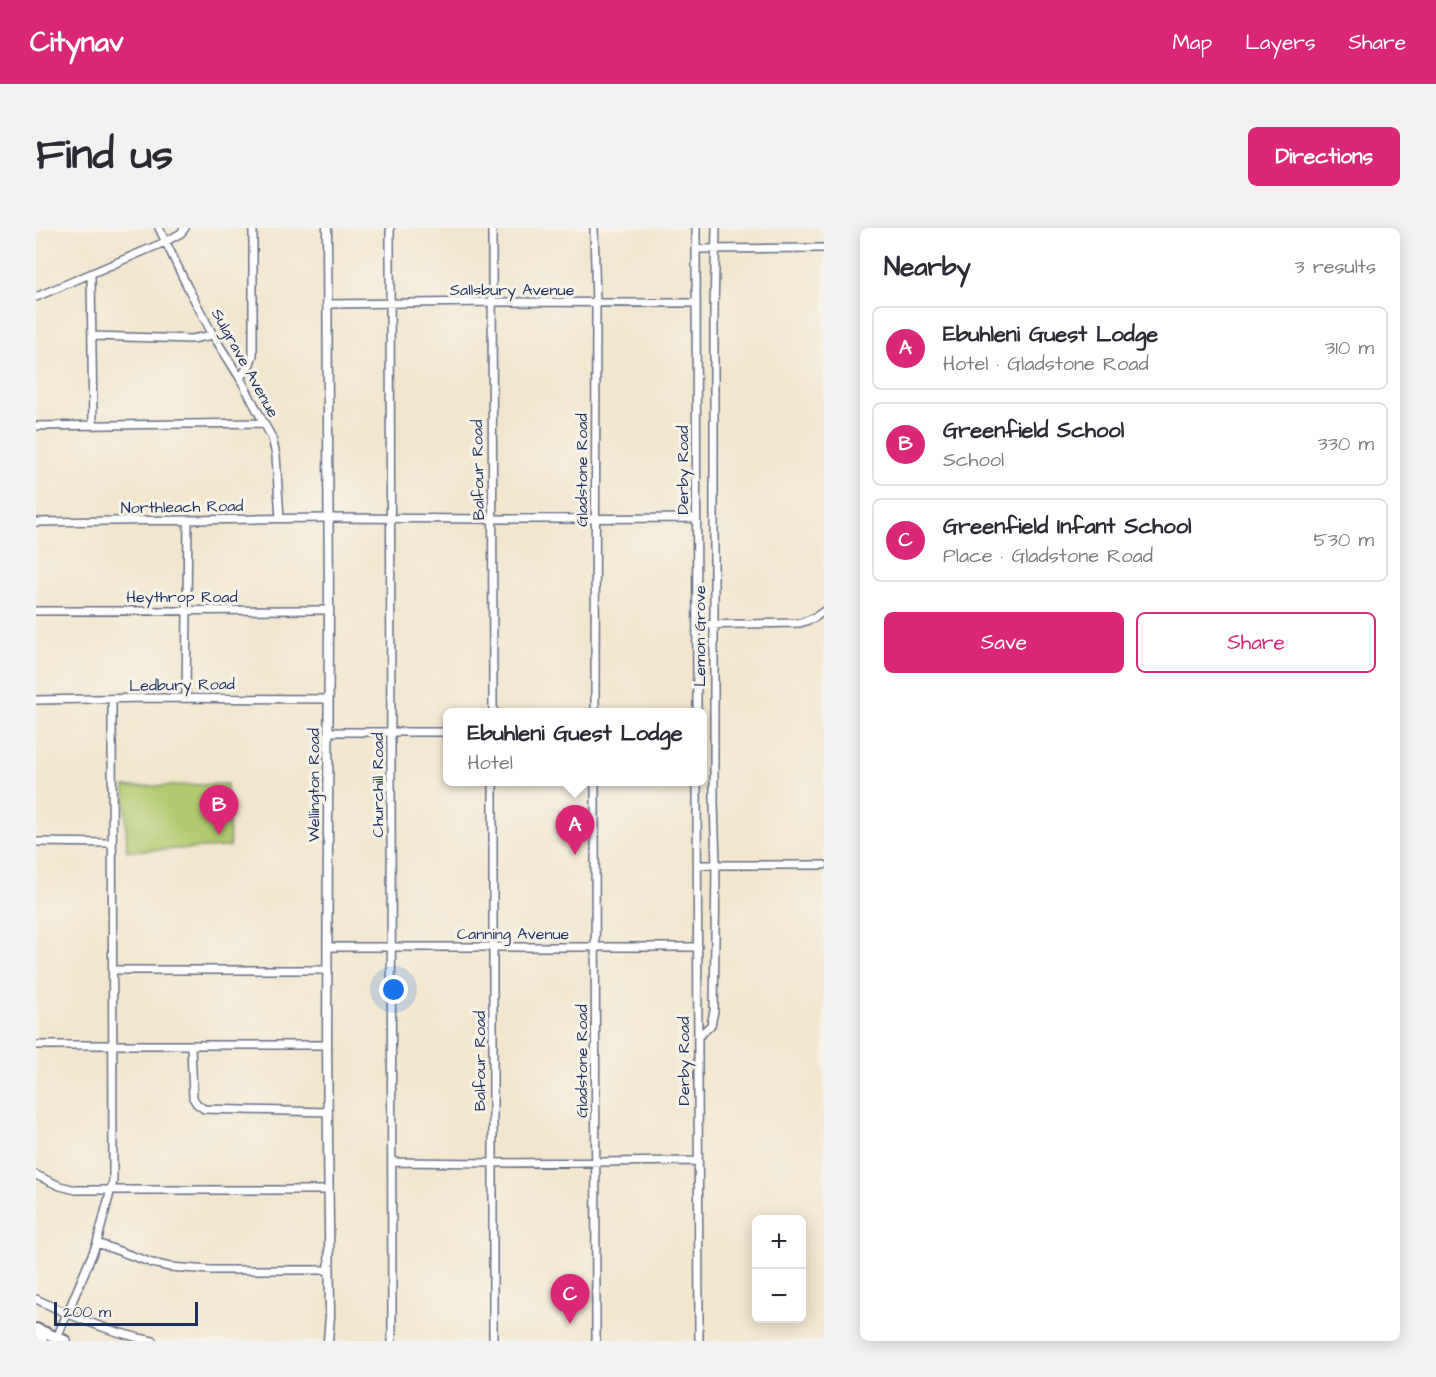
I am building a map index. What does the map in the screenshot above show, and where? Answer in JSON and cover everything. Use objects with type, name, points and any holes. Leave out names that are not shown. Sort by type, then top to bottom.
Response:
[{"type":"highway","points":[[36,1329],[59,1340]]},
{"type":"highway","points":[[36,1339],[42,1341]]},
{"type":"main road","name":"Wellington Road","points":[[327,228],[329,610],[327,1045],[330,1316],[328,1341]]},
{"type":"street","name":"Sulgrave Avenue","points":[[159,228],[213,335],[240,378],[272,438],[276,455],[280,519]]},
{"type":"street","points":[[36,297],[165,242],[181,233],[185,228]]},
{"type":"street","points":[[240,378],[250,364],[253,355],[254,228]]},
{"type":"street","name":"Churchill Road","points":[[390,228],[392,1341]]},
{"type":"street","name":"Balfour Road","points":[[492,228],[493,708]]},
{"type":"street","name":"Gladstone Road","points":[[594,228],[596,303],[595,708]]},
{"type":"street","name":"Derby Road","points":[[696,228],[697,708]]},
{"type":"street","name":"Lemon Grove","points":[[698,1037],[708,1028],[713,1019],[716,865],[714,321],[716,228]]},
{"type":"street","points":[[696,249],[824,248]]},
{"type":"street","points":[[91,274],[93,425]]},
{"type":"street","name":"Sallsbury Avenue","points":[[327,304],[696,303]]},
{"type":"street","points":[[92,336],[192,339],[213,335]]},
{"type":"street","points":[[36,426],[263,423]]},
{"type":"street","name":"Northleach Road","points":[[36,522],[328,518],[696,518]]},
{"type":"street","points":[[186,698],[188,520]]},
{"type":"street","name":"Heythrop Road","points":[[36,611],[329,610]]},
{"type":"street","points":[[697,625],[800,623],[824,611]]},
{"type":"street","points":[[59,1340],[97,1243],[113,1181],[112,699]]},
{"type":"street","name":"Ledbury Road","points":[[36,700],[328,699]]},
{"type":"street","points":[[329,732],[443,732]]},
{"type":"street","name":"Balfour Road","points":[[493,786],[493,1341]]},
{"type":"street","name":"Gladstone Road","points":[[595,786],[596,1341]]},
{"type":"street","name":"Derby Road","points":[[697,786],[699,1341]]},
{"type":"street","points":[[36,842],[112,843]]},
{"type":"street","points":[[698,865],[824,865]]},
{"type":"street","name":"Canning Avenue","points":[[329,947],[698,947]]},
{"type":"street","points":[[112,970],[328,970]]},
{"type":"street","points":[[36,1045],[327,1045]]},
{"type":"street","points":[[191,1045],[193,1098],[204,1109],[328,1112]]},
{"type":"street","points":[[393,1162],[697,1161]]},
{"type":"street","points":[[36,1174],[60,1186],[76,1190],[329,1190]]},
{"type":"street","points":[[97,1243],[152,1263],[170,1267],[220,1270],[329,1270]]},
{"type":"street","points":[[36,1299],[68,1315],[153,1341]]},
{"type":"green space","points":[[227,784],[230,847],[127,851],[125,787]]},
{"type":"place","name":"Greenfield School","points":[[219,835]]},
{"type":"place","name":"Ebuhleni Guest Lodge","points":[[575,855]]},
{"type":"place","name":"Greenfield Infant School","points":[[570,1324]]}]
